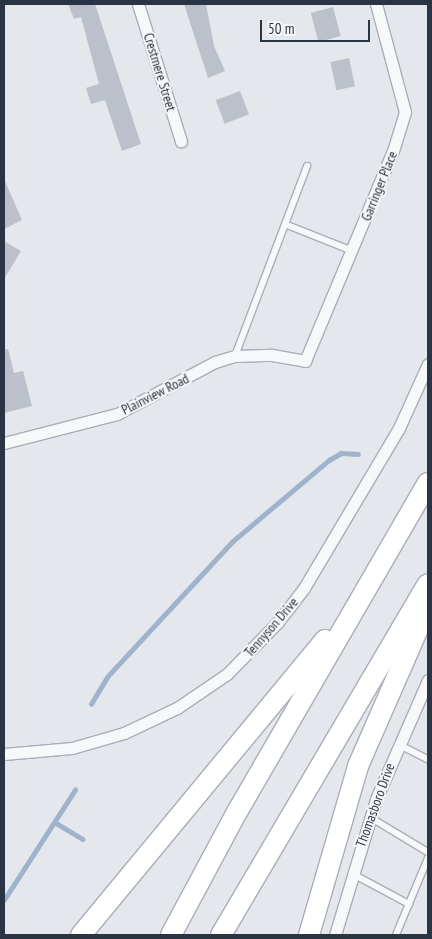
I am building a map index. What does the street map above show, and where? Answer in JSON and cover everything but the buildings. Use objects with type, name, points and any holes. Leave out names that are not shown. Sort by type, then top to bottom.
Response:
[{"type":"highway","points":[[170,935],[428,482]]},
{"type":"highway","points":[[221,935],[428,584]]},
{"type":"highway","points":[[80,935],[363,594]]},
{"type":"highway","points":[[309,935],[358,766],[428,606]]},
{"type":"street","name":"Crestmere Street","points":[[138,4],[181,141]]},
{"type":"street","name":"Garringer Place","points":[[305,362],[393,151],[405,112],[376,4]]},
{"type":"street","name":"Plainview Road","points":[[4,443],[117,414],[215,362],[235,356],[272,355],[305,362]]},
{"type":"street","name":"Tennyson Drive","points":[[4,754],[72,748],[124,733],[177,708],[227,674],[278,622],[304,588],[399,428],[428,364]]},
{"type":"street","name":"Thomasboro Drive","points":[[335,935],[351,873],[370,817],[398,744],[428,680]]},
{"type":"lane","points":[[235,356],[307,166]]},
{"type":"lane","points":[[285,224],[352,251]]},
{"type":"lane","points":[[398,744],[428,759]]},
{"type":"lane","points":[[370,817],[428,852]]},
{"type":"lane","points":[[396,935],[428,858]]},
{"type":"lane","points":[[351,873],[409,904]]},
{"type":"waterway","points":[[91,704],[107,677],[233,541],[329,460],[341,453],[358,454]]},
{"type":"waterway","points":[[4,900],[75,790]]},
{"type":"waterway","points":[[56,823],[83,839]]}]
